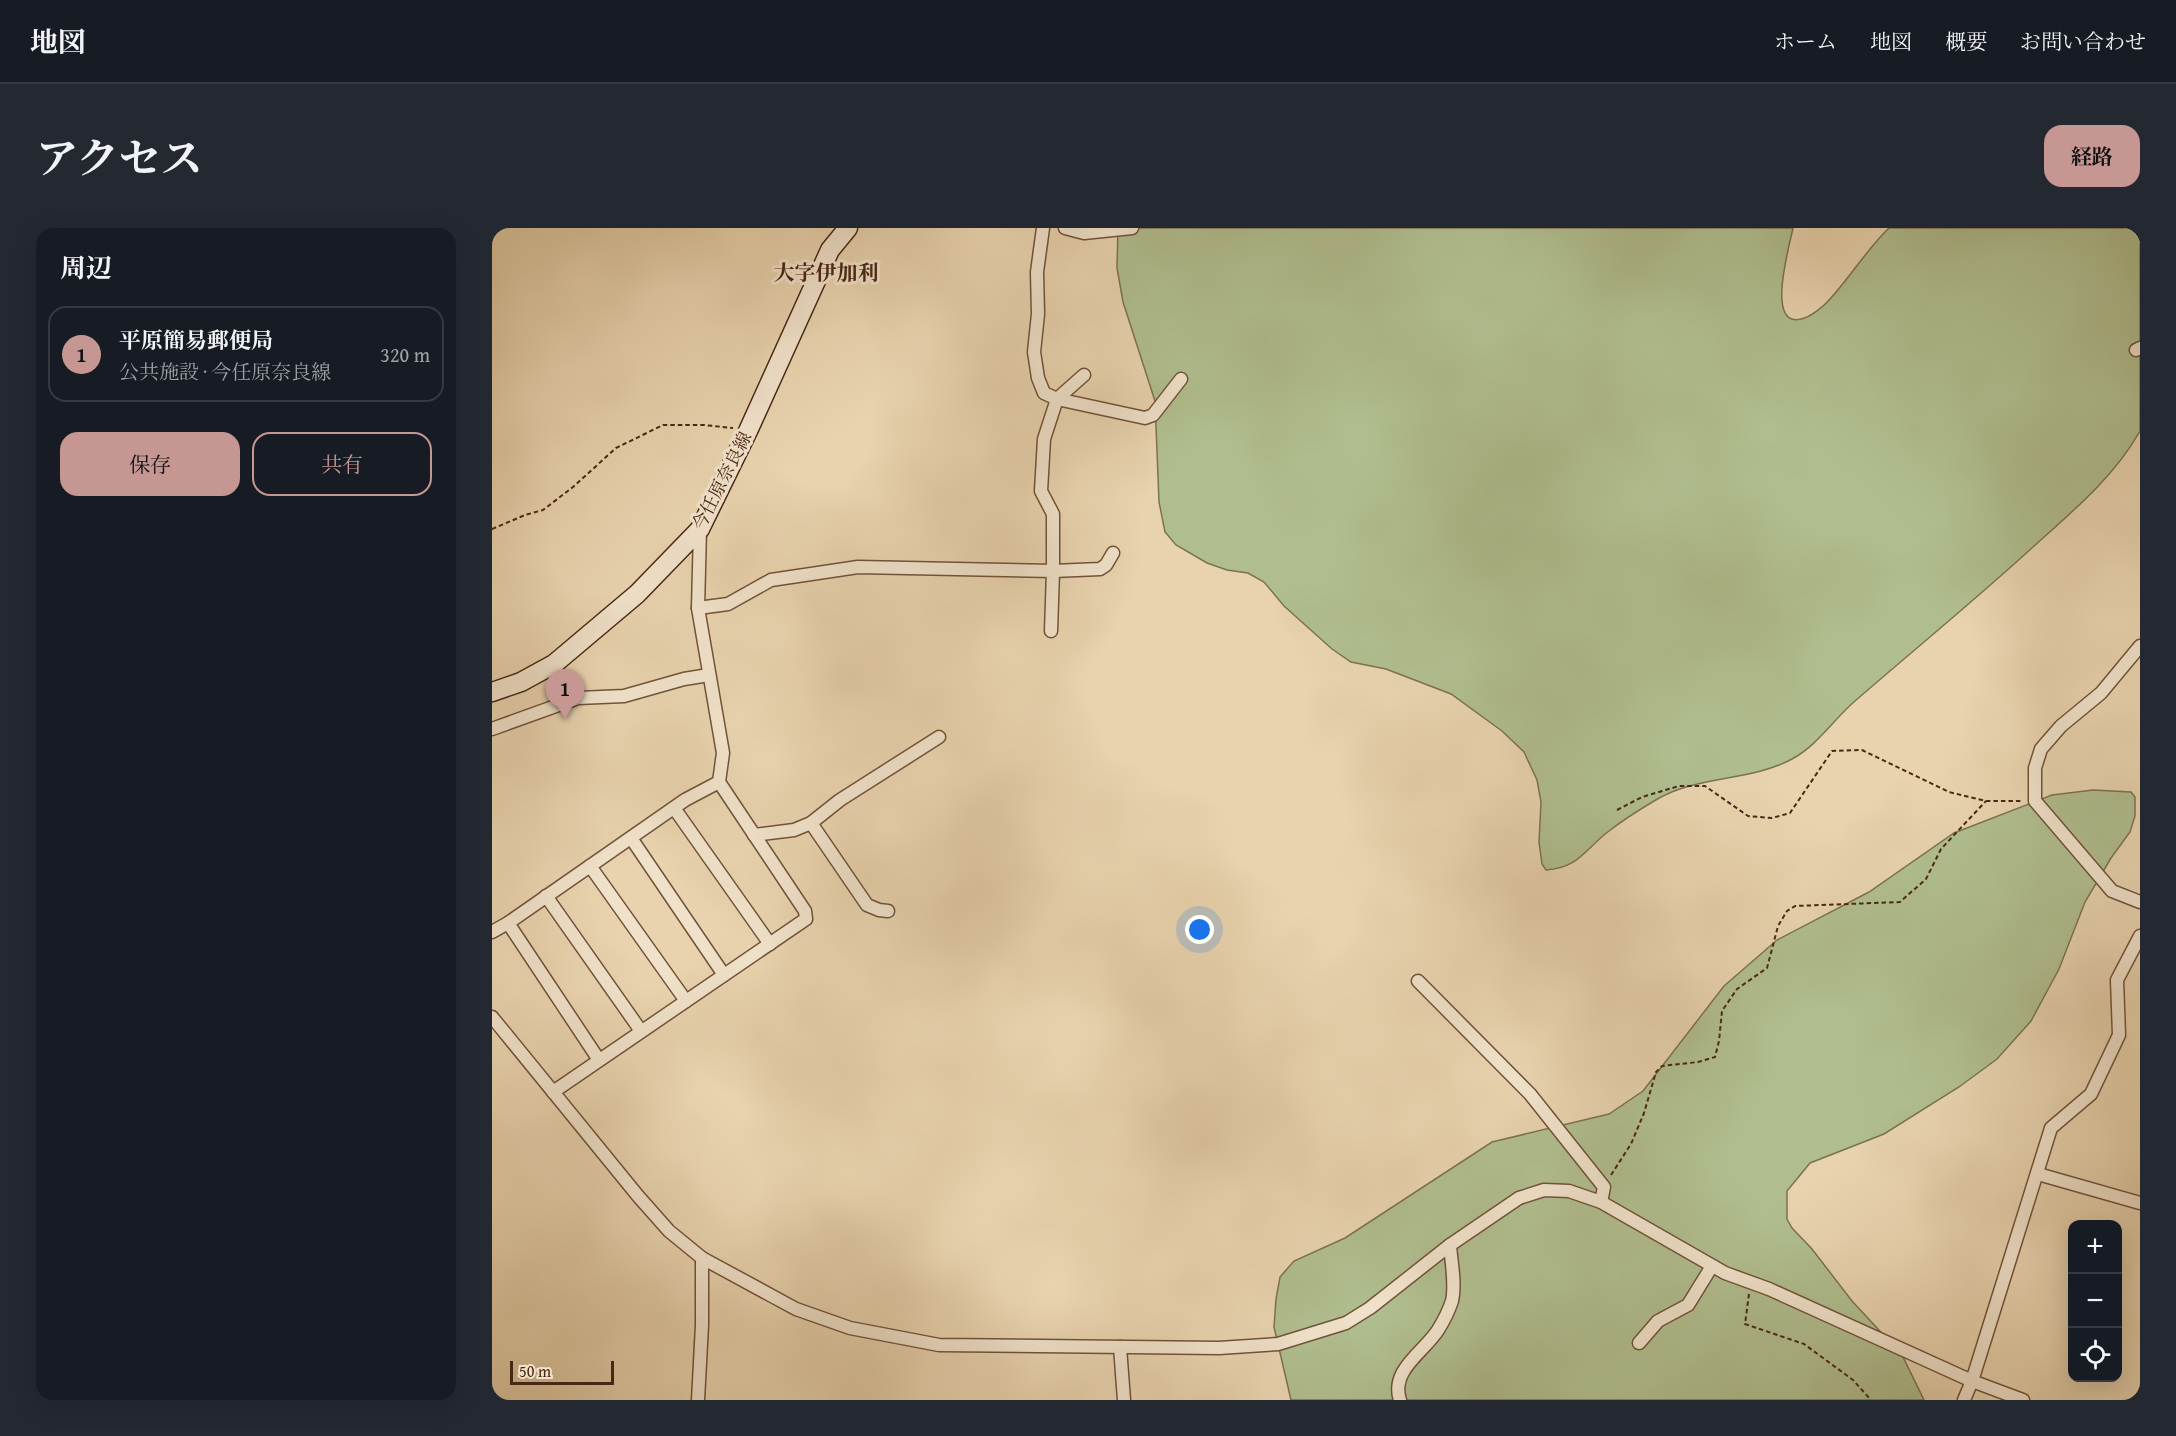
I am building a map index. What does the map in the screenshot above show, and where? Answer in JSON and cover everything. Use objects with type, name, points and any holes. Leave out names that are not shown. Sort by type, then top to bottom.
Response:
[{"type":"main road","name":"今任原奈良線","points":[[492,692],[521,682],[554,664],[637,594],[700,529],[830,250],[848,228]]},
{"type":"street","points":[[1043,228],[1037,272],[1038,314],[1034,352],[1038,378],[1044,393],[1057,399],[1145,418],[1153,416],[1182,379]]},
{"type":"street","points":[[1065,228],[1084,233],[1131,228]]},
{"type":"street","points":[[1051,631],[1053,514],[1041,490],[1044,439],[1057,399],[1084,375]]},
{"type":"street","points":[[553,1092],[806,919],[805,911],[719,782],[723,753],[698,608],[700,529]]},
{"type":"street","points":[[698,608],[728,604],[771,580],[858,567],[1053,571],[1101,569],[1113,553]]},
{"type":"street","points":[[2140,646],[2101,693],[2061,726],[2042,749],[2035,768],[2035,801],[2112,891],[2140,902]]},
{"type":"street","points":[[492,729],[578,698],[624,696],[684,679],[709,675]]},
{"type":"street","points":[[754,835],[794,830],[811,823],[840,800],[939,737]]},
{"type":"street","points":[[492,932],[674,808],[719,782]]},
{"type":"street","points":[[674,808],[770,944]]},
{"type":"street","points":[[811,823],[867,905],[888,911]]},
{"type":"street","points":[[631,837],[724,975]]},
{"type":"street","points":[[590,866],[686,1001]]},
{"type":"street","points":[[546,896],[641,1031]]},
{"type":"street","points":[[508,923],[599,1060]]},
{"type":"street","points":[[1964,1400],[1972,1381],[2051,1128],[2091,1094],[2119,1035],[2117,980],[2140,936]]},
{"type":"street","points":[[1418,981],[1530,1094],[1604,1187],[1601,1202]]},
{"type":"street","points":[[492,1017],[669,1231],[702,1258],[796,1309],[850,1328],[939,1345],[1219,1348],[1278,1344],[1346,1323],[1370,1308],[1450,1245],[1519,1198],[1544,1190],[1569,1191],[1601,1202],[1712,1266],[1972,1381],[2023,1400]]},
{"type":"street","points":[[2038,1173],[2140,1203]]},
{"type":"street","points":[[1400,1400],[1397,1391],[1401,1377],[1410,1362],[1438,1330],[1452,1299],[1450,1245]]},
{"type":"street","points":[[698,1400],[702,1324],[702,1258]]},
{"type":"street","points":[[1639,1343],[1658,1321],[1688,1305],[1712,1266]]},
{"type":"street","points":[[1120,1347],[1124,1400]]},
{"type":"path","points":[[492,529],[543,510],[573,487],[616,448],[663,425],[705,425],[748,430]]},
{"type":"path","points":[[1617,810],[1642,797],[1679,786],[1705,786],[1748,816],[1772,818],[1790,813],[1832,751],[1862,750],[1949,792],[1986,801],[2035,801]]},
{"type":"path","points":[[1604,1187],[1631,1143],[1644,1113],[1656,1072],[1662,1066],[1714,1058],[1719,1041],[1722,1011],[1737,990],[1767,968],[1778,926],[1787,911],[1795,906],[1900,902],[1926,879],[1941,849],[1986,801]]},
{"type":"path","points":[[1750,1282],[1745,1324],[1804,1344],[1853,1380],[1871,1400]]},
{"type":"green space","points":[[1118,228],[1793,228],[1782,283],[1782,298],[1784,311],[1790,318],[1801,319],[1813,314],[1827,302],[1889,228],[2140,228],[2140,431],[2118,463],[2078,507],[1847,708],[1818,740],[1801,753],[1792,759],[1758,772],[1705,782],[1670,793],[1620,823],[1574,862],[1546,870],[1542,864],[1539,842],[1541,802],[1537,780],[1524,752],[1502,731],[1451,694],[1386,669],[1351,662],[1332,649],[1284,606],[1264,582],[1248,573],[1227,570],[1207,563],[1176,545],[1165,532],[1159,502],[1155,401],[1123,302],[1117,268]]},
{"type":"green space","points":[[2093,790],[2131,792],[2135,797],[2135,816],[2130,832],[2111,858],[2085,902],[2059,969],[2031,1021],[1997,1059],[1959,1087],[1884,1134],[1810,1163],[1787,1191],[1787,1219],[1792,1228],[1812,1249],[1852,1301],[1902,1355],[1924,1400],[1291,1400],[1274,1327],[1280,1277],[1294,1261],[1345,1238],[1492,1142],[1609,1114],[1643,1091],[1724,986],[1777,940],[1869,892],[1954,833],[2052,795]]},
{"type":"place","name":"平原簡易郵便局","points":[[565,719]]},
{"type":"district","name":"大字伊加利","points":[[826,273]]}]
